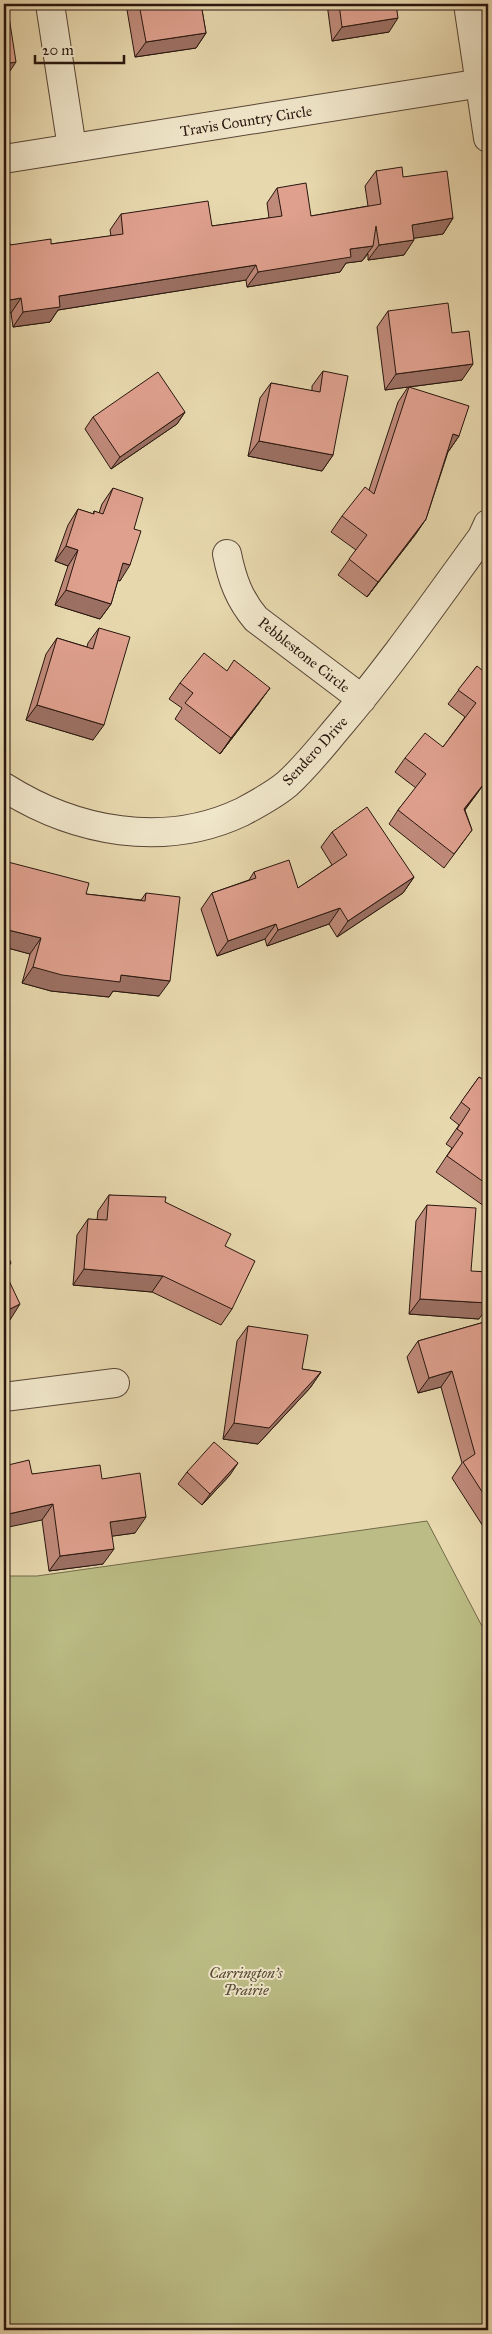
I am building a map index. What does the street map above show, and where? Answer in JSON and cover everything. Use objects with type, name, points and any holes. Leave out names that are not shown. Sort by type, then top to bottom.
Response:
[{"type":"street","points":[[50,4],[72,148]]},
{"type":"street","points":[[468,4],[484,82],[488,138]]},
{"type":"street","name":"Travis Country Circle","points":[[4,160],[484,82]]},
{"type":"street","name":"Sendero Drive","points":[[4,787],[44,810],[78,822],[110,829],[161,834],[189,830],[224,820],[256,805],[286,785],[314,756],[362,699],[482,538],[488,524]]},
{"type":"street","name":"Pebblestone Circle","points":[[226,554],[233,580],[242,602],[256,619],[362,699]]},
{"type":"street","points":[[4,1397],[115,1383]]},
{"type":"green space","name":"Carrington's Prairie","points":[[427,1521],[484,1630],[488,1632],[488,2330],[4,2330],[4,1576],[37,1576]]},
{"type":"building","points":[[4,4],[7,4],[16,62],[4,64]]},
{"type":"building","points":[[139,4],[201,4],[206,33],[146,42]]},
{"type":"building","points":[[339,4],[396,4],[398,18],[342,27]]},
{"type":"building","points":[[402,167],[403,177],[447,171],[453,218],[412,225],[414,240],[379,245],[376,226],[373,246],[350,249],[351,257],[258,272],[256,265],[59,296],[60,307],[23,312],[21,298],[4,301],[4,230],[8,230],[10,245],[51,239],[51,244],[123,234],[121,214],[208,201],[212,226],[282,216],[277,188],[306,183],[311,216],[381,204],[376,171]]},
{"type":"building","points":[[448,303],[452,333],[469,331],[473,364],[396,374],[388,311]]},
{"type":"building","points":[[323,371],[348,376],[333,455],[259,441],[271,383],[320,392]]},
{"type":"building","points":[[158,372],[185,412],[120,457],[93,417]]},
{"type":"building","points":[[409,387],[469,406],[459,436],[453,434],[426,519],[378,582],[349,559],[367,535],[342,516],[365,487],[374,494]]},
{"type":"building","points":[[113,488],[143,498],[134,529],[141,531],[130,565],[123,563],[111,604],[66,590],[78,550],[66,546],[78,509],[94,514],[94,511],[103,514]]},
{"type":"building","points":[[99,628],[130,637],[104,725],[37,705],[57,638],[93,649]]},
{"type":"building","points":[[204,653],[227,671],[234,660],[270,688],[231,738],[185,703],[193,693],[180,683]]},
{"type":"building","points":[[477,666],[488,675],[488,775],[486,781],[464,809],[472,830],[454,854],[398,810],[426,774],[405,758],[425,733],[443,747],[476,703],[458,690]]},
{"type":"building","points":[[367,807],[414,877],[348,921],[340,908],[278,930],[276,924],[228,941],[212,893],[256,878],[254,872],[289,860],[298,888],[347,855],[332,832]]},
{"type":"building","points":[[4,861],[89,883],[86,894],[145,901],[146,893],[180,897],[170,981],[121,975],[120,982],[62,975],[33,967],[41,938],[4,929],[6,911],[4,911]]},
{"type":"building","points":[[479,1077],[488,1083],[488,1185],[447,1156],[463,1133],[457,1129],[470,1109],[461,1102]]},
{"type":"building","points":[[109,1195],[166,1197],[165,1202],[231,1234],[225,1246],[255,1261],[232,1309],[163,1276],[84,1269],[88,1219],[107,1220]]},
{"type":"building","points":[[427,1205],[476,1208],[471,1271],[488,1272],[488,1303],[420,1299]]},
{"type":"building","points":[[4,1247],[11,1263],[4,1267]]},
{"type":"building","points":[[4,1270],[20,1304],[4,1312]]},
{"type":"building","points":[[488,1321],[488,1501],[463,1462],[475,1454],[452,1371],[429,1378],[418,1341]]},
{"type":"building","points":[[248,1326],[308,1335],[302,1369],[321,1372],[269,1428],[234,1423]]},
{"type":"building","points":[[214,1442],[238,1463],[210,1494],[187,1472]]},
{"type":"building","points":[[29,1460],[32,1474],[100,1465],[102,1479],[140,1473],[146,1517],[110,1522],[114,1549],[60,1556],[53,1504],[4,1515],[4,1466]]}]
